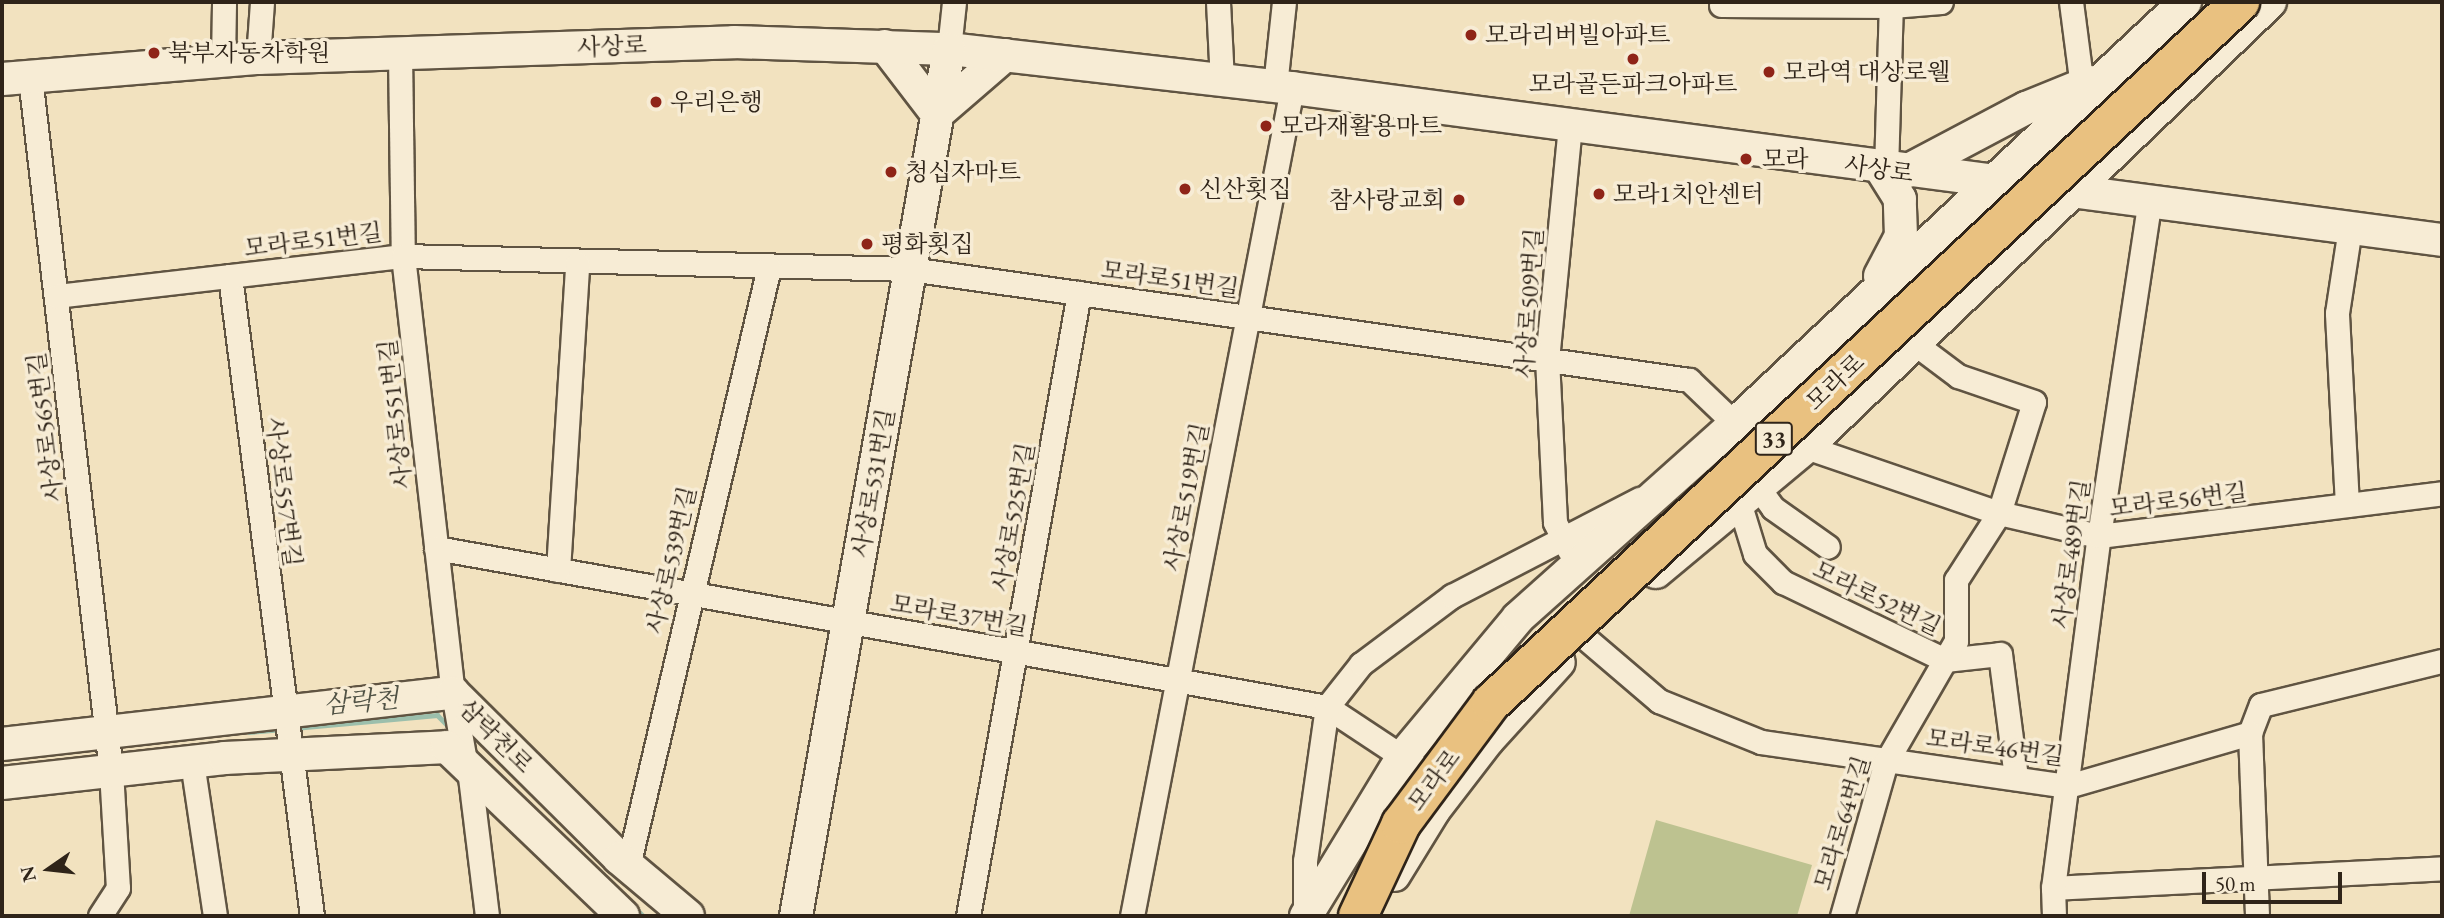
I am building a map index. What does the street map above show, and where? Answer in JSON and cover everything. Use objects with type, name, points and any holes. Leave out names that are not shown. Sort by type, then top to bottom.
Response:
[{"type":"highway","name":"모라로","points":[[1332,916],[1382,811],[1472,692],[1584,580],[1996,203],[2202,2]]},
{"type":"highway","name":"모라로","points":[[1358,916],[1401,824],[1491,704],[2240,2]]},
{"type":"main road","name":"모라로","points":[[1305,916],[1404,755],[1518,618],[1569,550],[1664,487],[1735,424],[1871,293],[1994,183],[2185,2]]},
{"type":"main road","name":"모라로","points":[[1374,916],[1405,854],[1450,789],[1496,731],[1584,637],[1806,447],[2270,2]]},
{"type":"main road","name":"사상로","points":[[16,78],[258,58],[734,42],[949,49],[1284,87],[1890,170],[2136,199],[2442,240]]},
{"type":"main road","points":[[885,46],[937,114],[1005,55]]},
{"type":"main road","name":"사상로531번길","points":[[796,916],[949,49]]},
{"type":"main road","points":[[1871,293],[1901,236],[1900,199],[1890,170],[2026,107],[2082,87],[2113,69]]},
{"type":"main road","points":[[2108,158],[2136,199]]},
{"type":"main road","name":"삼락천로","points":[[2,744],[109,748],[192,762],[287,730],[453,693],[628,866],[688,916]]},
{"type":"main road","name":"삼락천로","points":[[2,783],[109,748],[287,730],[447,747],[623,916]]},
{"type":"street","points":[[223,61],[224,2]]},
{"type":"street","points":[[258,58],[262,2]]},
{"type":"street","points":[[949,49],[954,2]]},
{"type":"street","points":[[1218,2],[1222,80]]},
{"type":"street","points":[[1284,2],[1284,87]]},
{"type":"street","points":[[1721,5],[1941,2]]},
{"type":"street","points":[[2070,2],[2082,87]]},
{"type":"street","points":[[1890,170],[1891,4]]},
{"type":"street","name":"사상로551번길","points":[[400,53],[403,256],[453,693],[468,768],[487,916]]},
{"type":"street","name":"사상로565번길","points":[[16,78],[56,296],[109,748],[118,888],[100,916]]},
{"type":"street","name":"사상로519번길","points":[[1132,916],[1248,317],[1284,87]]},
{"type":"street","name":"사상로509번길","points":[[1569,550],[1555,522],[1547,360],[1570,127]]},
{"type":"street","name":"사상로489번길","points":[[2054,916],[2053,888],[2099,536],[2136,199]]},
{"type":"street","points":[[2347,505],[2337,313],[2350,228]]},
{"type":"street","name":"모라로51번길","points":[[56,296],[403,256],[577,264],[910,269],[1689,380],[1735,424]]},
{"type":"street","points":[[558,570],[577,264]]},
{"type":"street","name":"사상로539번길","points":[[628,866],[689,593],[769,267]]},
{"type":"street","name":"사상로557번길","points":[[230,276],[312,916]]},
{"type":"street","name":"사상로525번길","points":[[968,916],[1079,293]]},
{"type":"street","name":"모라로64번길","points":[[1842,916],[1886,762],[1956,641],[1956,580],[1999,513],[2034,402],[1958,376],[1914,343]]},
{"type":"street","name":"모라로56번길","points":[[1806,447],[1999,513],[2099,536],[2442,493]]},
{"type":"street","points":[[1748,494],[1773,508],[1828,547]]},
{"type":"street","name":"모라로52번길","points":[[1748,494],[1755,554],[1783,582],[1945,660],[2000,654],[2016,778]]},
{"type":"street","name":"모라로37번길","points":[[436,548],[1328,707],[1404,755],[1450,789]]},
{"type":"street","points":[[1305,916],[1305,861],[1328,707],[1362,664],[1452,596],[1569,550]]},
{"type":"street","name":"모라로46번길","points":[[1584,637],[1659,701],[1761,742],[1886,762],[2068,786],[2250,733]]},
{"type":"street","points":[[2257,916],[2250,733],[2261,705],[2442,661]]},
{"type":"street","points":[[192,762],[215,916]]},
{"type":"street","points":[[2053,888],[2442,868]]},
{"type":"green space","points":[[1656,820],[1812,865],[1797,916],[1629,916]]},
{"type":"waterway","name":"삼락천","points":[[294,728],[437,715],[450,728]]},
{"type":"waterway","name":"삼락천","points":[[249,732],[281,729]]},
{"type":"waterway","name":"삼락천","points":[[635,908],[643,916]]},
{"type":"place","name":"모라리버빌아파트","points":[[1471,35]]},
{"type":"place","name":"북부자동차학원","points":[[154,53]]},
{"type":"place","name":"모라골든파크아파트","points":[[1633,59]]},
{"type":"place","name":"모라역 대상로웰","points":[[1769,72]]},
{"type":"place","name":"우리은행","points":[[656,102]]},
{"type":"place","name":"모라재활용마트","points":[[1266,126]]},
{"type":"place","name":"모라","points":[[1746,159]]},
{"type":"place","name":"청십자마트","points":[[891,172]]},
{"type":"place","name":"신산횟집","points":[[1185,189]]},
{"type":"place","name":"모라1치안센터","points":[[1599,194]]},
{"type":"place","name":"참사랑교회","points":[[1459,200]]},
{"type":"place","name":"평화횟집","points":[[867,244]]}]
